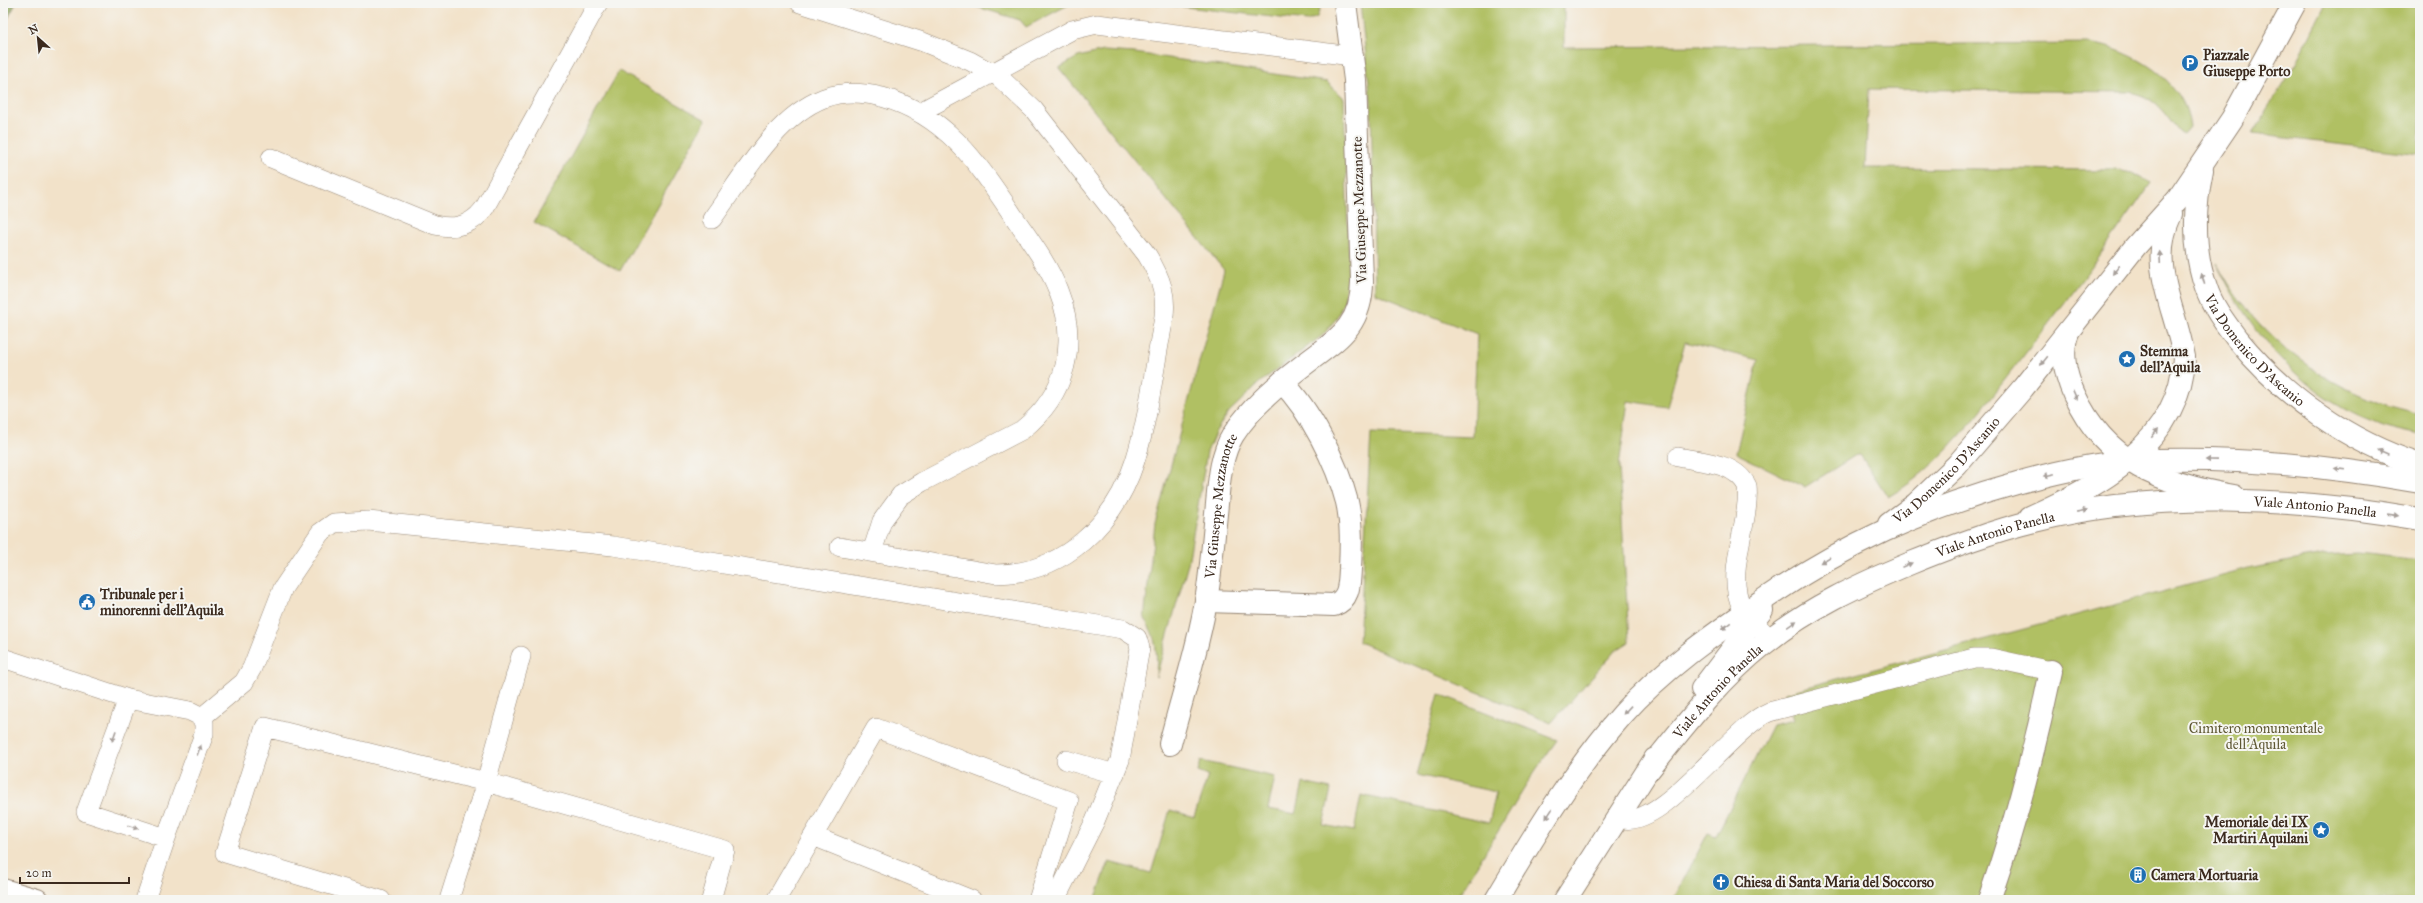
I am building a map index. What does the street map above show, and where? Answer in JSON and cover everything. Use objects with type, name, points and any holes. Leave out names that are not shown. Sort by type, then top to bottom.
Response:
[{"type":"street","name":"Via Giuseppe Mezzanotte","points":[[1170,744],[1206,601],[1224,455],[1240,425],[1282,382],[1341,337],[1353,321],[1361,302],[1362,281],[1352,56],[1345,3]]},
{"type":"street","name":"Via Domenico D'Ascanio","points":[[1859,541],[1895,520],[1937,486],[1957,466],[2135,247],[2178,199],[2204,164],[2241,103],[2295,3]]},
{"type":"street","name":"Via Domenico D'Ascanio","points":[[2204,164],[2196,214],[2201,270],[2212,302],[2232,332],[2278,382],[2332,424],[2373,447],[2420,465]]},
{"type":"street","name":"Via Domenico D'Ascanio","points":[[1990,534],[2050,508],[2096,484],[2129,462],[2162,422],[2172,406],[2183,373],[2184,357],[2181,339],[2160,259],[2163,232],[2178,199]]},
{"type":"street","name":"Via Domenico D'Ascanio","points":[[2068,331],[2064,346],[2065,369],[2081,410],[2105,442],[2129,462],[2175,482],[2223,494],[2275,503]]},
{"type":"street","name":"Via Giuseppe Mezzanotte","points":[[1206,601],[1334,604],[1341,602],[1347,592],[1351,538],[1347,501],[1326,450],[1310,417],[1303,405],[1282,382]]},
{"type":"street","name":"Viale Antonio Panella","points":[[1496,900],[1537,831],[1600,742],[1625,713],[1670,669],[1749,616],[1792,580],[1859,541],[1932,510],[2003,487],[2075,469],[2129,462],[2232,461],[2319,466],[2420,482]]},
{"type":"street","name":"Viale Antonio Panella","points":[[1648,771],[1701,706],[1741,664],[1770,639],[1824,604],[1859,586],[1945,550],[1990,534],[2034,520],[2090,509],[2150,502],[2214,501],[2275,503],[2351,509],[2420,519]]},
{"type":"street","name":"Viale Antonio Panella","points":[[1565,900],[1749,616]]},
{"type":"street","points":[[1989,900],[2013,831],[2037,742],[2051,671]]},
{"type":"street","points":[[3,890],[37,900]]},
{"type":"lane","points":[[271,158],[435,226],[448,228],[469,223],[485,207],[598,3]]},
{"type":"lane","points":[[800,3],[923,42],[970,61],[993,73],[1011,87],[1034,110],[1147,255],[1160,277],[1166,301],[1139,446],[1129,476],[1104,519],[1073,550],[1038,568],[1023,572],[996,574],[840,547]]},
{"type":"lane","points":[[920,112],[1072,30],[1096,24],[1352,56]]},
{"type":"lane","points":[[712,219],[771,139],[791,118],[812,104],[838,94],[863,93],[892,100],[920,112],[942,126],[963,146],[1040,257],[1062,303],[1068,330],[1067,359],[1051,401],[1034,420],[1022,430],[922,482],[901,495],[882,521],[872,552]]},
{"type":"lane","points":[[1678,457],[1731,469],[1741,476],[1747,486],[1736,582],[1738,595],[1749,616],[1770,639]]},
{"type":"lane","points":[[201,718],[244,682],[252,668],[283,588],[320,533],[334,523],[363,520],[613,546],[1123,629],[1137,638],[1140,654],[1124,747],[1115,774],[1095,821],[1055,900]]},
{"type":"lane","points":[[449,900],[486,782],[521,656]]},
{"type":"lane","points":[[3,658],[128,699],[190,711],[201,718],[205,727],[204,734],[145,900]]},
{"type":"lane","points":[[1618,817],[1628,820],[1639,819],[1656,811],[1685,786],[1745,727],[1769,712],[1974,658],[1991,658],[2051,671]]},
{"type":"lane","points":[[128,699],[86,812],[166,838]]},
{"type":"lane","points":[[381,900],[225,853],[265,727],[486,782],[725,850],[711,900]]},
{"type":"lane","points":[[776,900],[876,728],[1069,801],[1038,900]]},
{"type":"lane","points":[[1066,760],[1115,774]]},
{"type":"lane","points":[[813,836],[972,900]]},
{"type":"green space","points":[[3,3],[16,3],[3,28]]},
{"type":"green space","points":[[964,3],[1072,3],[1026,27],[1020,20]]},
{"type":"green space","points":[[1151,3],[1313,3],[1321,5],[1317,17],[1307,21]]},
{"type":"green space","points":[[1360,3],[1564,3],[1564,47],[2090,43],[2123,52],[2155,70],[2179,95],[2187,111],[2190,128],[2184,135],[2180,133],[2159,107],[2153,102],[2139,94],[2129,92],[1869,89],[1865,168],[2116,170],[2132,173],[2151,183],[2067,299],[1957,439],[1925,471],[1888,497],[1859,453],[1805,487],[1736,453],[1758,360],[1685,342],[1667,407],[1628,401],[1619,466],[1629,642],[1615,651],[1551,723],[1359,642],[1371,433],[1473,437],[1477,334],[1375,293],[1371,102]]},
{"type":"green space","points":[[2326,3],[2420,3],[2420,154],[2252,134],[2296,63]]},
{"type":"green space","points":[[1104,51],[1135,53],[1327,82],[1344,98],[1349,268],[1344,302],[1336,319],[1323,335],[1259,383],[1229,412],[1216,431],[1207,452],[1188,564],[1156,677],[1156,647],[1149,626],[1144,619],[1155,524],[1224,270],[1059,68],[1078,57]]},
{"type":"green space","points":[[619,71],[706,120],[620,271],[534,222]]},
{"type":"green space","points":[[2217,263],[2229,285],[2244,306],[2279,343],[2320,374],[2342,386],[2365,397],[2392,407],[2420,414],[2420,435],[2382,426],[2370,421],[2345,409],[2321,394],[2299,377],[2260,335],[2229,287]]},
{"type":"green space","name":"Cimitero monumentale dell'Aquila","points":[[2358,553],[2420,560],[2420,900],[1673,900],[1708,833],[1716,836],[1772,725],[1793,720],[1785,693],[2252,568],[2323,555]]},
{"type":"green space","points":[[1439,694],[1557,740],[1535,771],[1456,900],[1095,900],[1109,862],[1151,873],[1170,810],[1194,817],[1208,776],[1198,772],[1201,761],[1275,777],[1268,809],[1296,814],[1303,783],[1331,789],[1323,825],[1354,831],[1361,795],[1489,823],[1496,792],[1417,775]]},
{"type":"place","name":"Piazzale Giuseppe Porto","points":[[2190,63]]},
{"type":"place","name":"Stemma dell'Aquila","points":[[2127,359]]},
{"type":"place","name":"Tribunale per i minorenni dell'Aquila","points":[[87,602]]},
{"type":"place","name":"Memoriale dei IX Martiri Aquilani","points":[[2321,830]]},
{"type":"place","name":"Camera Mortuaria","points":[[2138,875]]},
{"type":"place","name":"Chiesa di Santa Maria del Soccorso","points":[[1721,882]]}]
